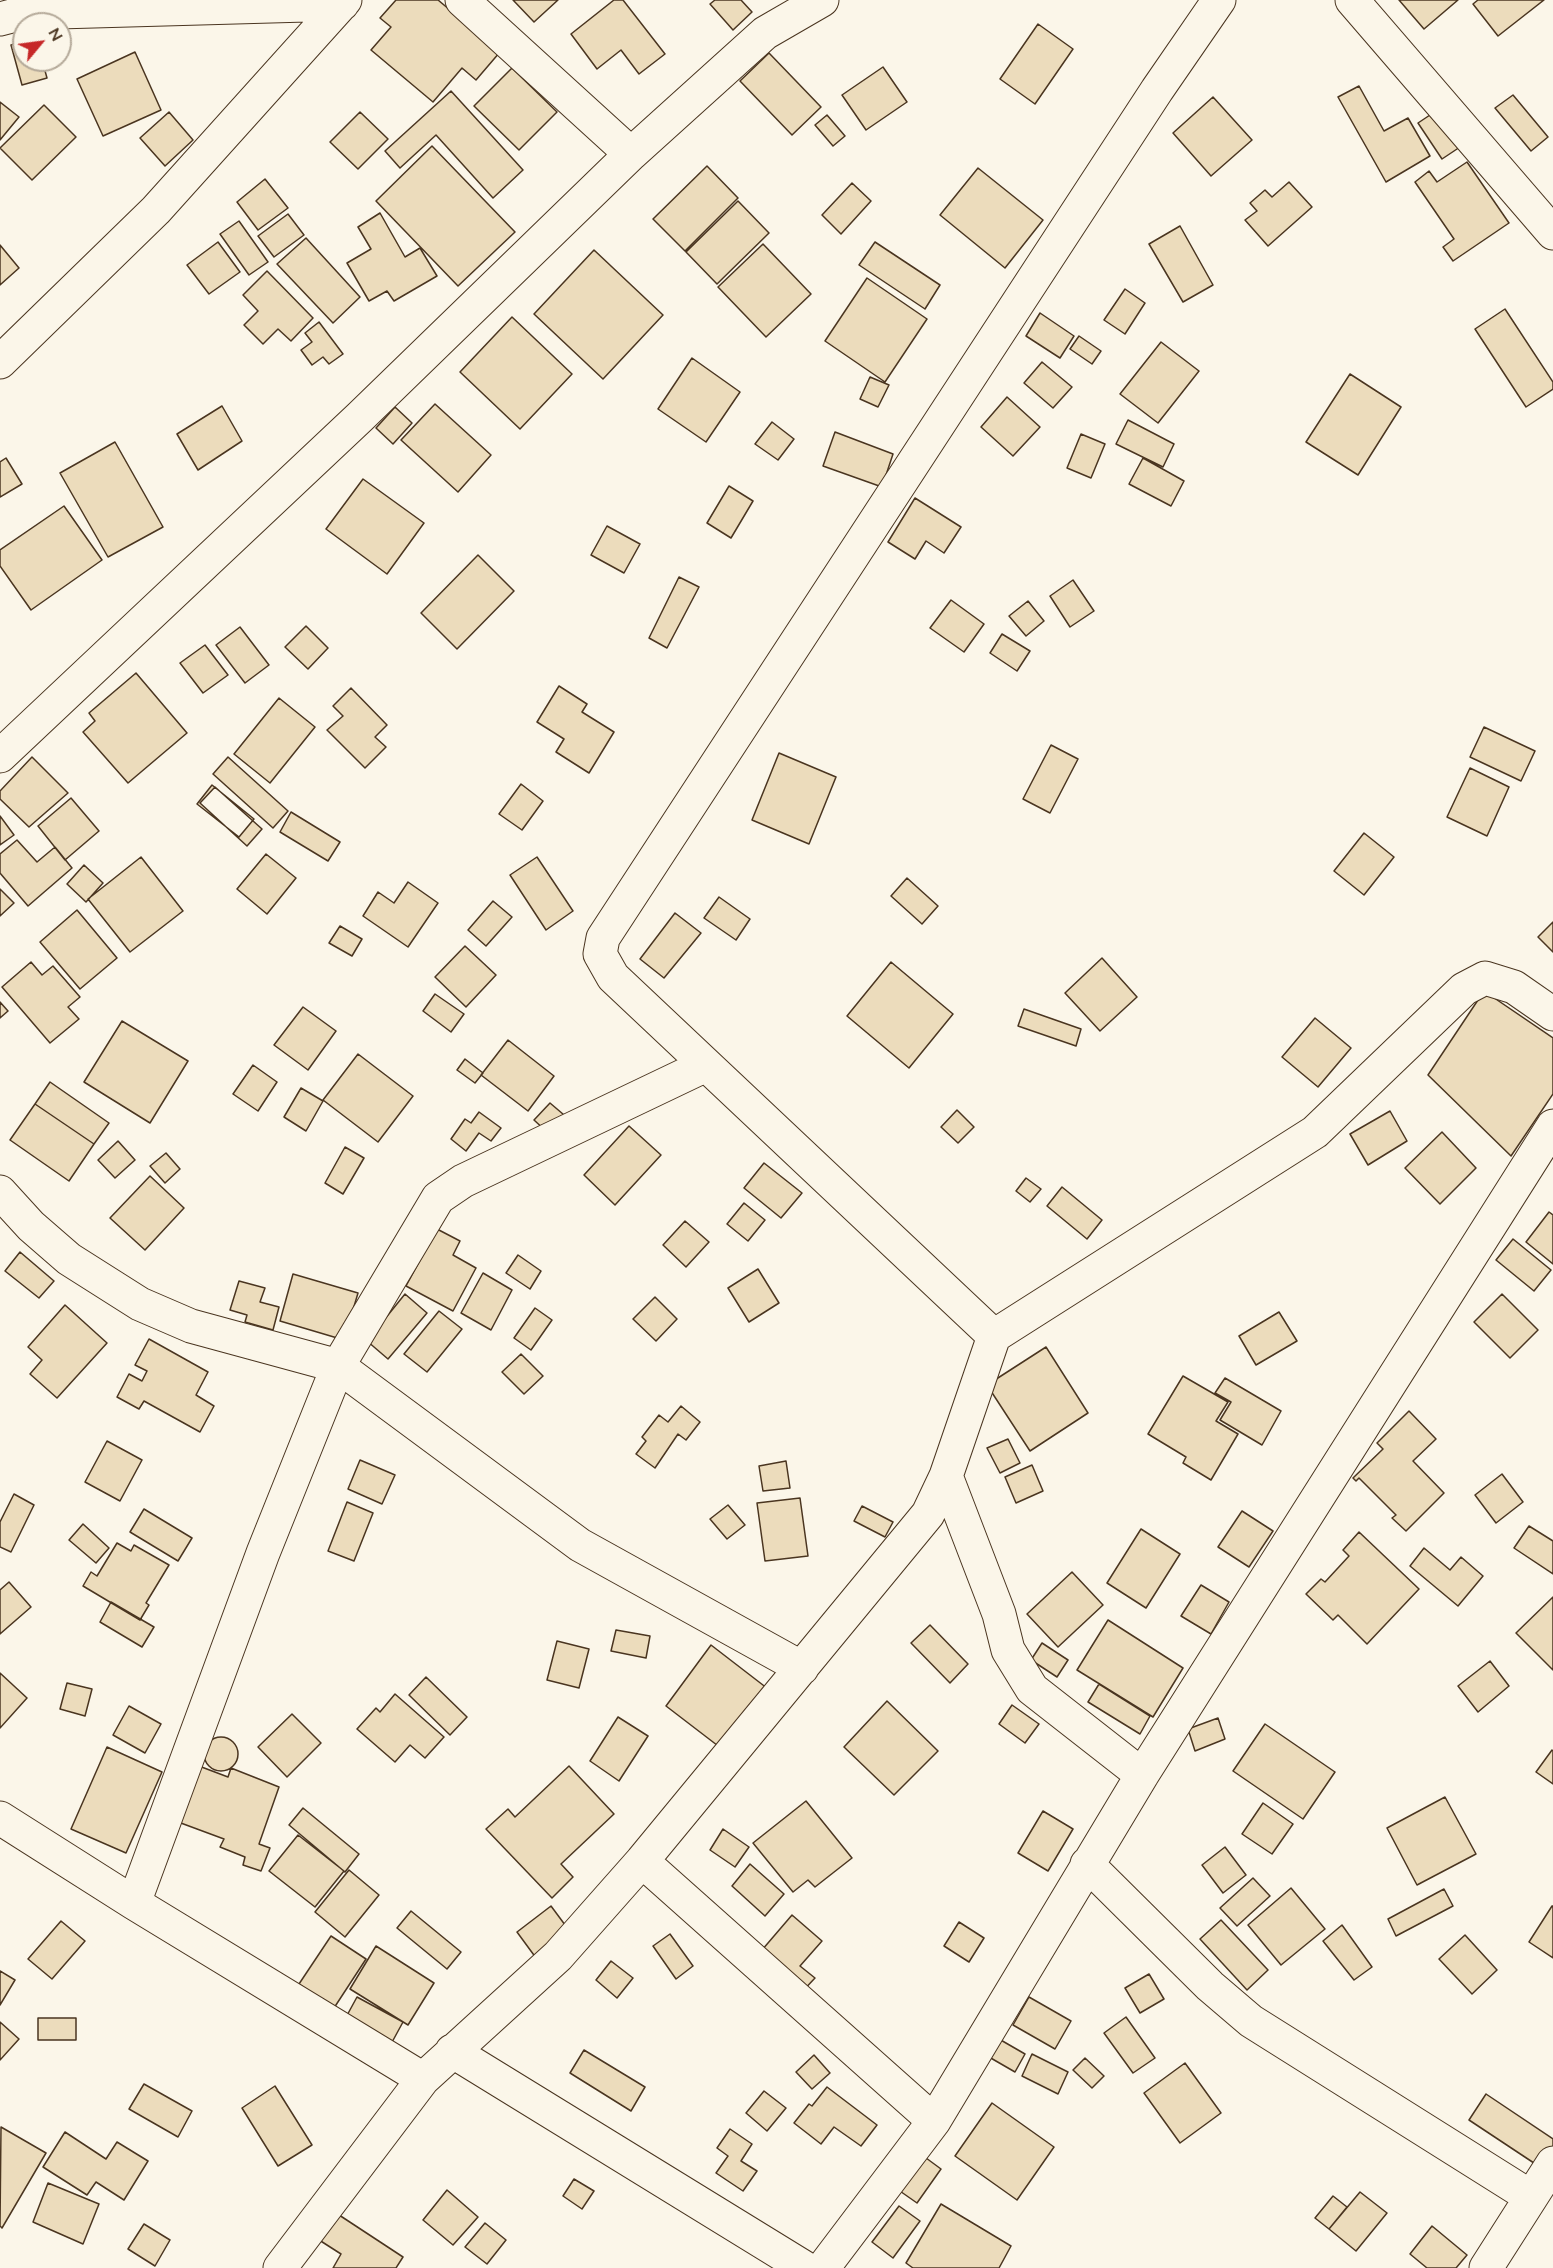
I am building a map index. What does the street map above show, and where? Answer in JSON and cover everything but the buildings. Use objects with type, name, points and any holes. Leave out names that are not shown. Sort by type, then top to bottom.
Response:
[{"type":"street","points":[[462,0],[630,154]]},
{"type":"street","points":[[0,756],[360,417],[630,154],[765,33],[822,0]]},
{"type":"street","points":[[994,1336],[613,977],[600,954],[603,938],[1157,90],[1219,0]]},
{"type":"street","points":[[1352,0],[1553,233]]},
{"type":"street","points":[[0,19],[23,13],[344,2]]},
{"type":"street","points":[[0,362],[156,210],[344,2]]},
{"type":"street","points":[[280,2268],[423,2079],[558,1956],[642,1861],[928,1514],[946,1476],[994,1336],[1315,1132],[1464,989],[1485,978],[1514,987],[1553,1014]]},
{"type":"street","points":[[134,1903],[263,1553],[338,1366],[438,1198],[464,1181],[706,1065]]},
{"type":"street","points":[[823,2268],[934,2121],[1142,1775],[1553,1126]]},
{"type":"street","points":[[0,1192],[31,1226],[69,1259],[140,1304],[191,1326],[338,1366],[580,1545],[802,1668]]},
{"type":"street","points":[[946,1476],[999,1614],[1008,1650],[1032,1689],[1142,1775]]},
{"type":"street","points":[[0,1818],[134,1903],[423,2079]]},
{"type":"street","points":[[642,1861],[934,2121]]},
{"type":"street","points":[[1087,1864],[1210,1986],[1251,2020],[1532,2197]]},
{"type":"street","points":[[452,2051],[805,2268]]},
{"type":"street","points":[[1486,2268],[1553,2163]]}]
